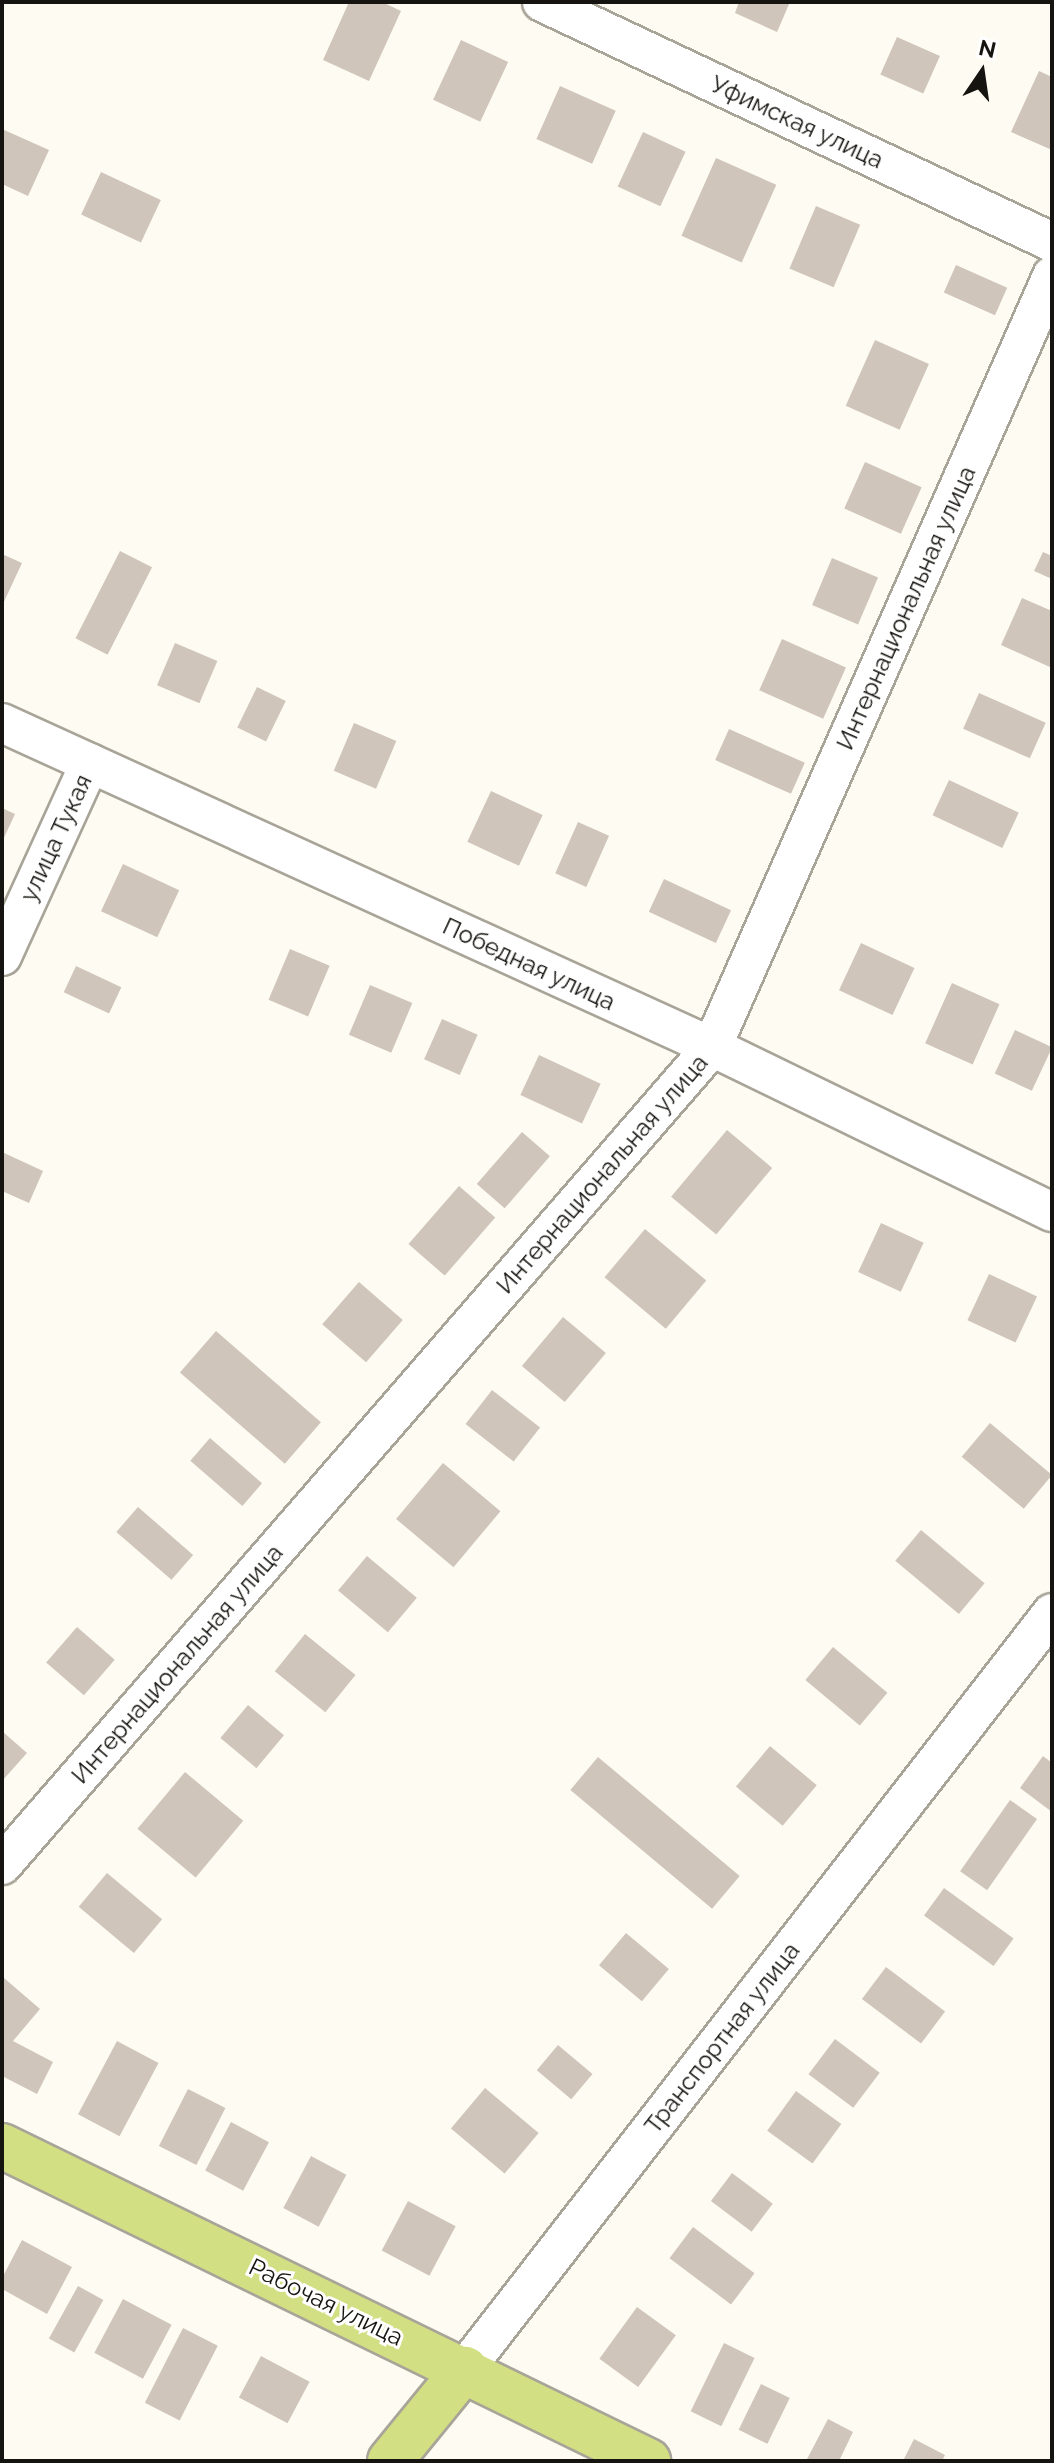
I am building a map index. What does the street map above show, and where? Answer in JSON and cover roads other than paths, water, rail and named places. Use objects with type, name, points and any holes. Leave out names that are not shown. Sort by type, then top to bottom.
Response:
[{"type":"main road","name":"Рабочая улица","points":[[2,2146],[465,2369],[648,2461]]},
{"type":"main road","name":"Транспортная улица","points":[[390,2461],[465,2369]]},
{"type":"street","name":"Уфимская улица","points":[[542,2],[1052,242]]},
{"type":"street","name":"Интернациональная улица","points":[[2,1865],[712,1047],[1052,276]]},
{"type":"street","name":"Победная улица","points":[[2,723],[712,1047],[1052,1212]]},
{"type":"street","name":"улица Тукая","points":[[2,956],[90,763]]},
{"type":"street","name":"Транспортная улица","points":[[465,2369],[1052,1613]]}]
